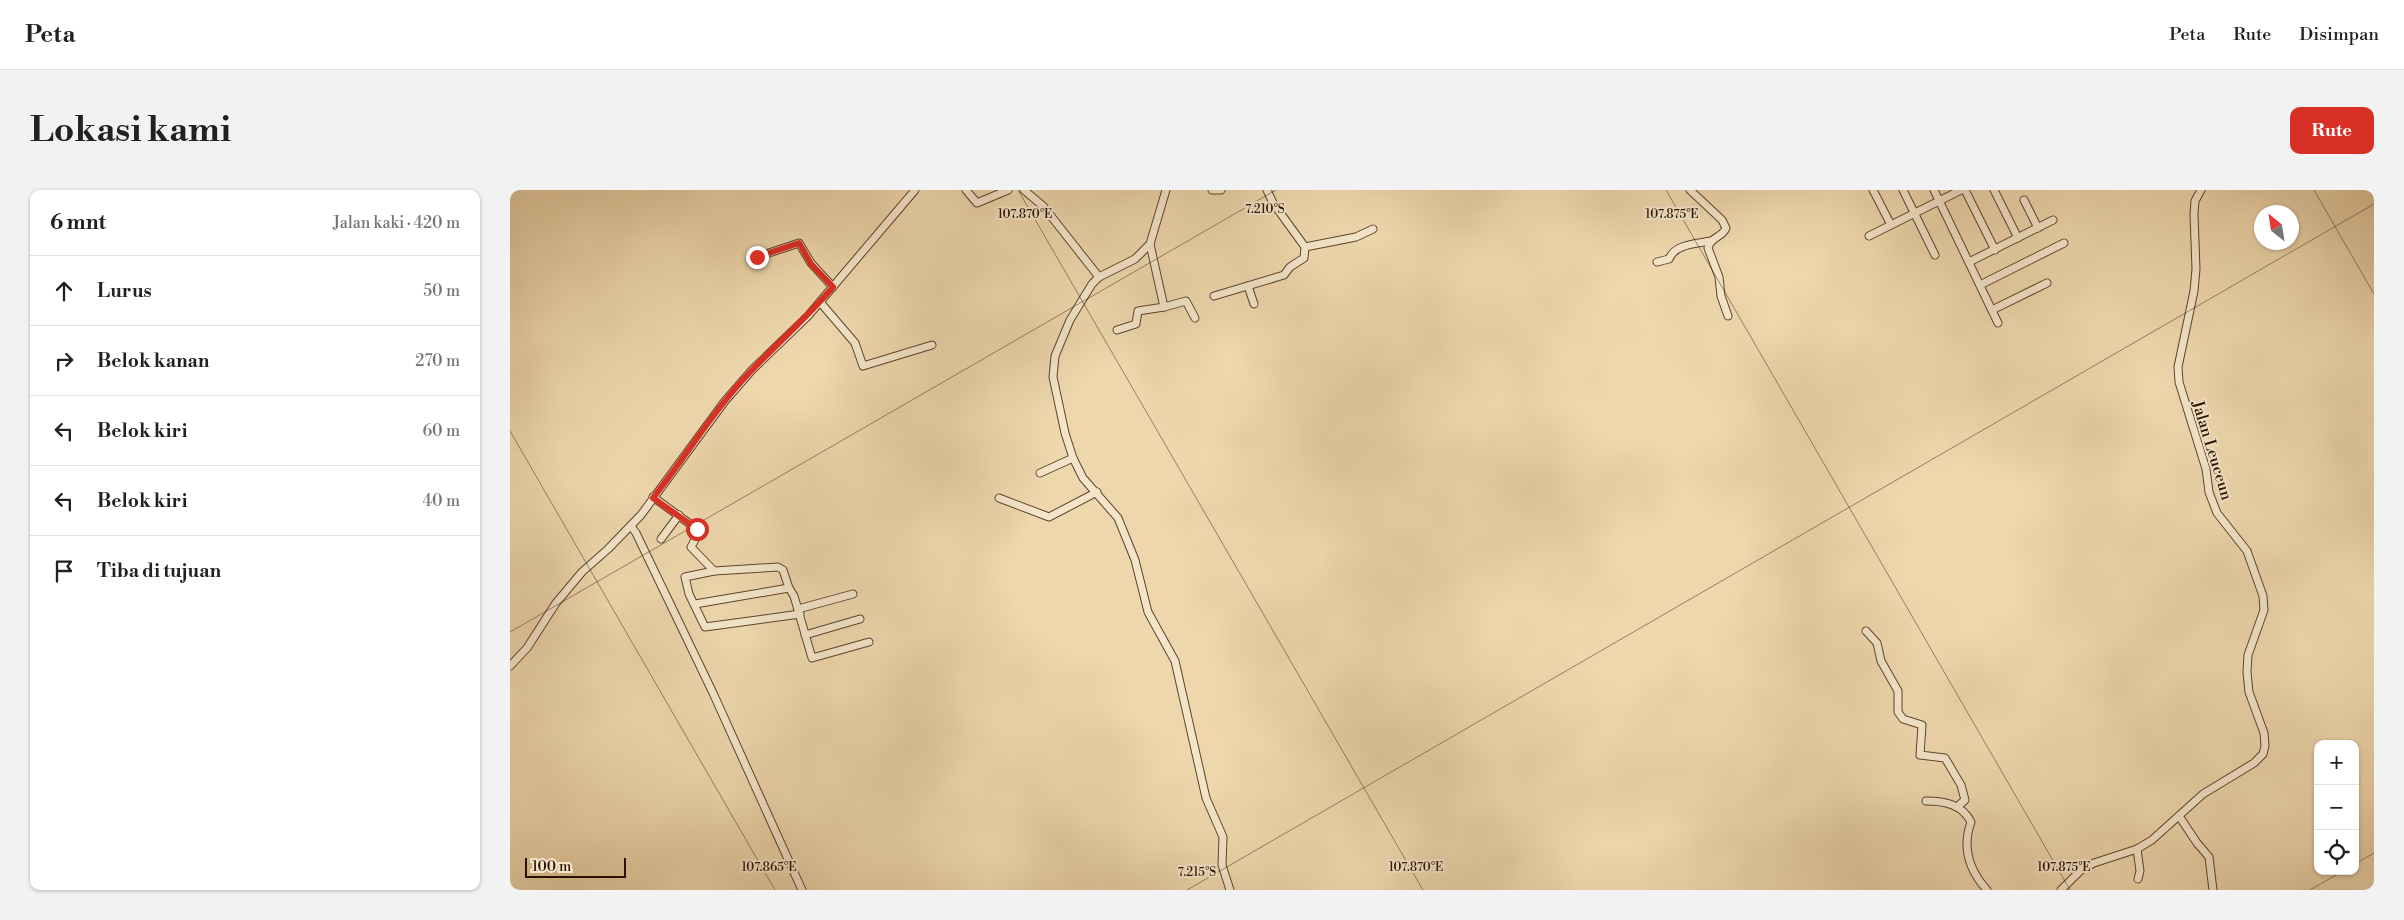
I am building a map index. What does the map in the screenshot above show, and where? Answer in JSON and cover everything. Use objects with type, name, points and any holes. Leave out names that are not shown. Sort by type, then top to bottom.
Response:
[{"type":"street","points":[[510,666],[527,648],[556,603],[582,572],[630,526],[653,498],[726,401],[752,370],[808,316],[914,190]]},
{"type":"street","points":[[966,190],[977,203],[1008,190]]},
{"type":"street","points":[[1024,190],[1042,206],[1099,278]]},
{"type":"street","points":[[1164,307],[1150,244],[1166,190]]},
{"type":"street","points":[[1212,190],[1221,190]]},
{"type":"street","points":[[1214,296],[1284,275],[1290,267],[1304,258],[1305,247],[1273,203],[1267,190]]},
{"type":"street","points":[[1657,262],[1669,259],[1673,251],[1679,248],[1711,241],[1724,232],[1726,228],[1722,220],[1690,190]]},
{"type":"street","points":[[1873,190],[1891,225]]},
{"type":"street","points":[[1903,190],[1935,255]]},
{"type":"street","points":[[1934,190],[1998,323]]},
{"type":"street","points":[[1869,236],[1963,190],[1995,250]]},
{"type":"street","points":[[1994,190],[2018,238]]},
{"type":"street","name":"Jalan Leuceun","points":[[2061,890],[2081,870],[2094,863],[2137,850],[2218,784],[2254,764],[2263,754],[2266,746],[2264,733],[2249,692],[2247,672],[2248,655],[2264,610],[2263,596],[2247,551],[2218,512],[2209,492],[2206,469],[2179,382],[2178,368],[2196,269],[2195,201],[2201,190]]},
{"type":"street","points":[[2024,200],[2038,228]]},
{"type":"street","points":[[1969,262],[2054,220]]},
{"type":"street","points":[[1305,247],[1356,237],[1373,229]]},
{"type":"street","points":[[1711,241],[1708,248],[1719,276],[1721,296],[1728,316]]},
{"type":"street","points":[[757,257],[799,243],[811,264],[833,287]]},
{"type":"street","points":[[1980,285],[2064,243]]},
{"type":"street","points":[[1150,244],[1135,258],[1099,278],[1092,284],[1063,333],[1053,367],[1053,377],[1065,433],[1073,458],[1083,478],[1118,518],[1135,560],[1148,612],[1175,661],[1206,798],[1223,837],[1222,865],[1230,890]]},
{"type":"street","points":[[1992,310],[2047,283]]},
{"type":"street","points":[[1248,286],[1254,304]]},
{"type":"street","points":[[820,302],[855,343],[863,366],[932,345]]},
{"type":"street","points":[[1117,330],[1136,324],[1138,311],[1188,302],[1195,318]]},
{"type":"street","points":[[1040,473],[1073,458]]},
{"type":"street","points":[[999,498],[1049,517],[1097,492]]},
{"type":"street","points":[[653,498],[697,529],[699,532],[690,548],[714,571]]},
{"type":"street","points":[[661,540],[679,515]]},
{"type":"street","points":[[630,526],[636,533],[702,670],[802,890]]},
{"type":"street","points":[[853,594],[799,612],[705,627],[686,586],[685,577],[714,571],[778,567],[783,570],[794,596],[799,612],[806,635],[812,658],[869,642]]},
{"type":"street","points":[[695,604],[789,588]]},
{"type":"street","points":[[806,635],[860,620]]},
{"type":"street","points":[[1866,630],[1877,643],[1881,660],[1898,691],[1898,712],[1903,719],[1920,722],[1922,725],[1920,754],[1945,758],[1961,785],[1965,800],[1957,807]]},
{"type":"street","points":[[1926,801],[1947,802],[1957,807],[1971,822],[1966,840],[1968,859],[1986,890]]},
{"type":"street","points":[[2180,816],[2197,843],[2209,856],[2213,890]]},
{"type":"street","points":[[2137,850],[2140,871],[2138,879]]},
{"type":"route","points":[[697,529],[653,498],[726,401],[752,370],[808,316],[833,287],[811,264],[799,243],[757,257]]}]
